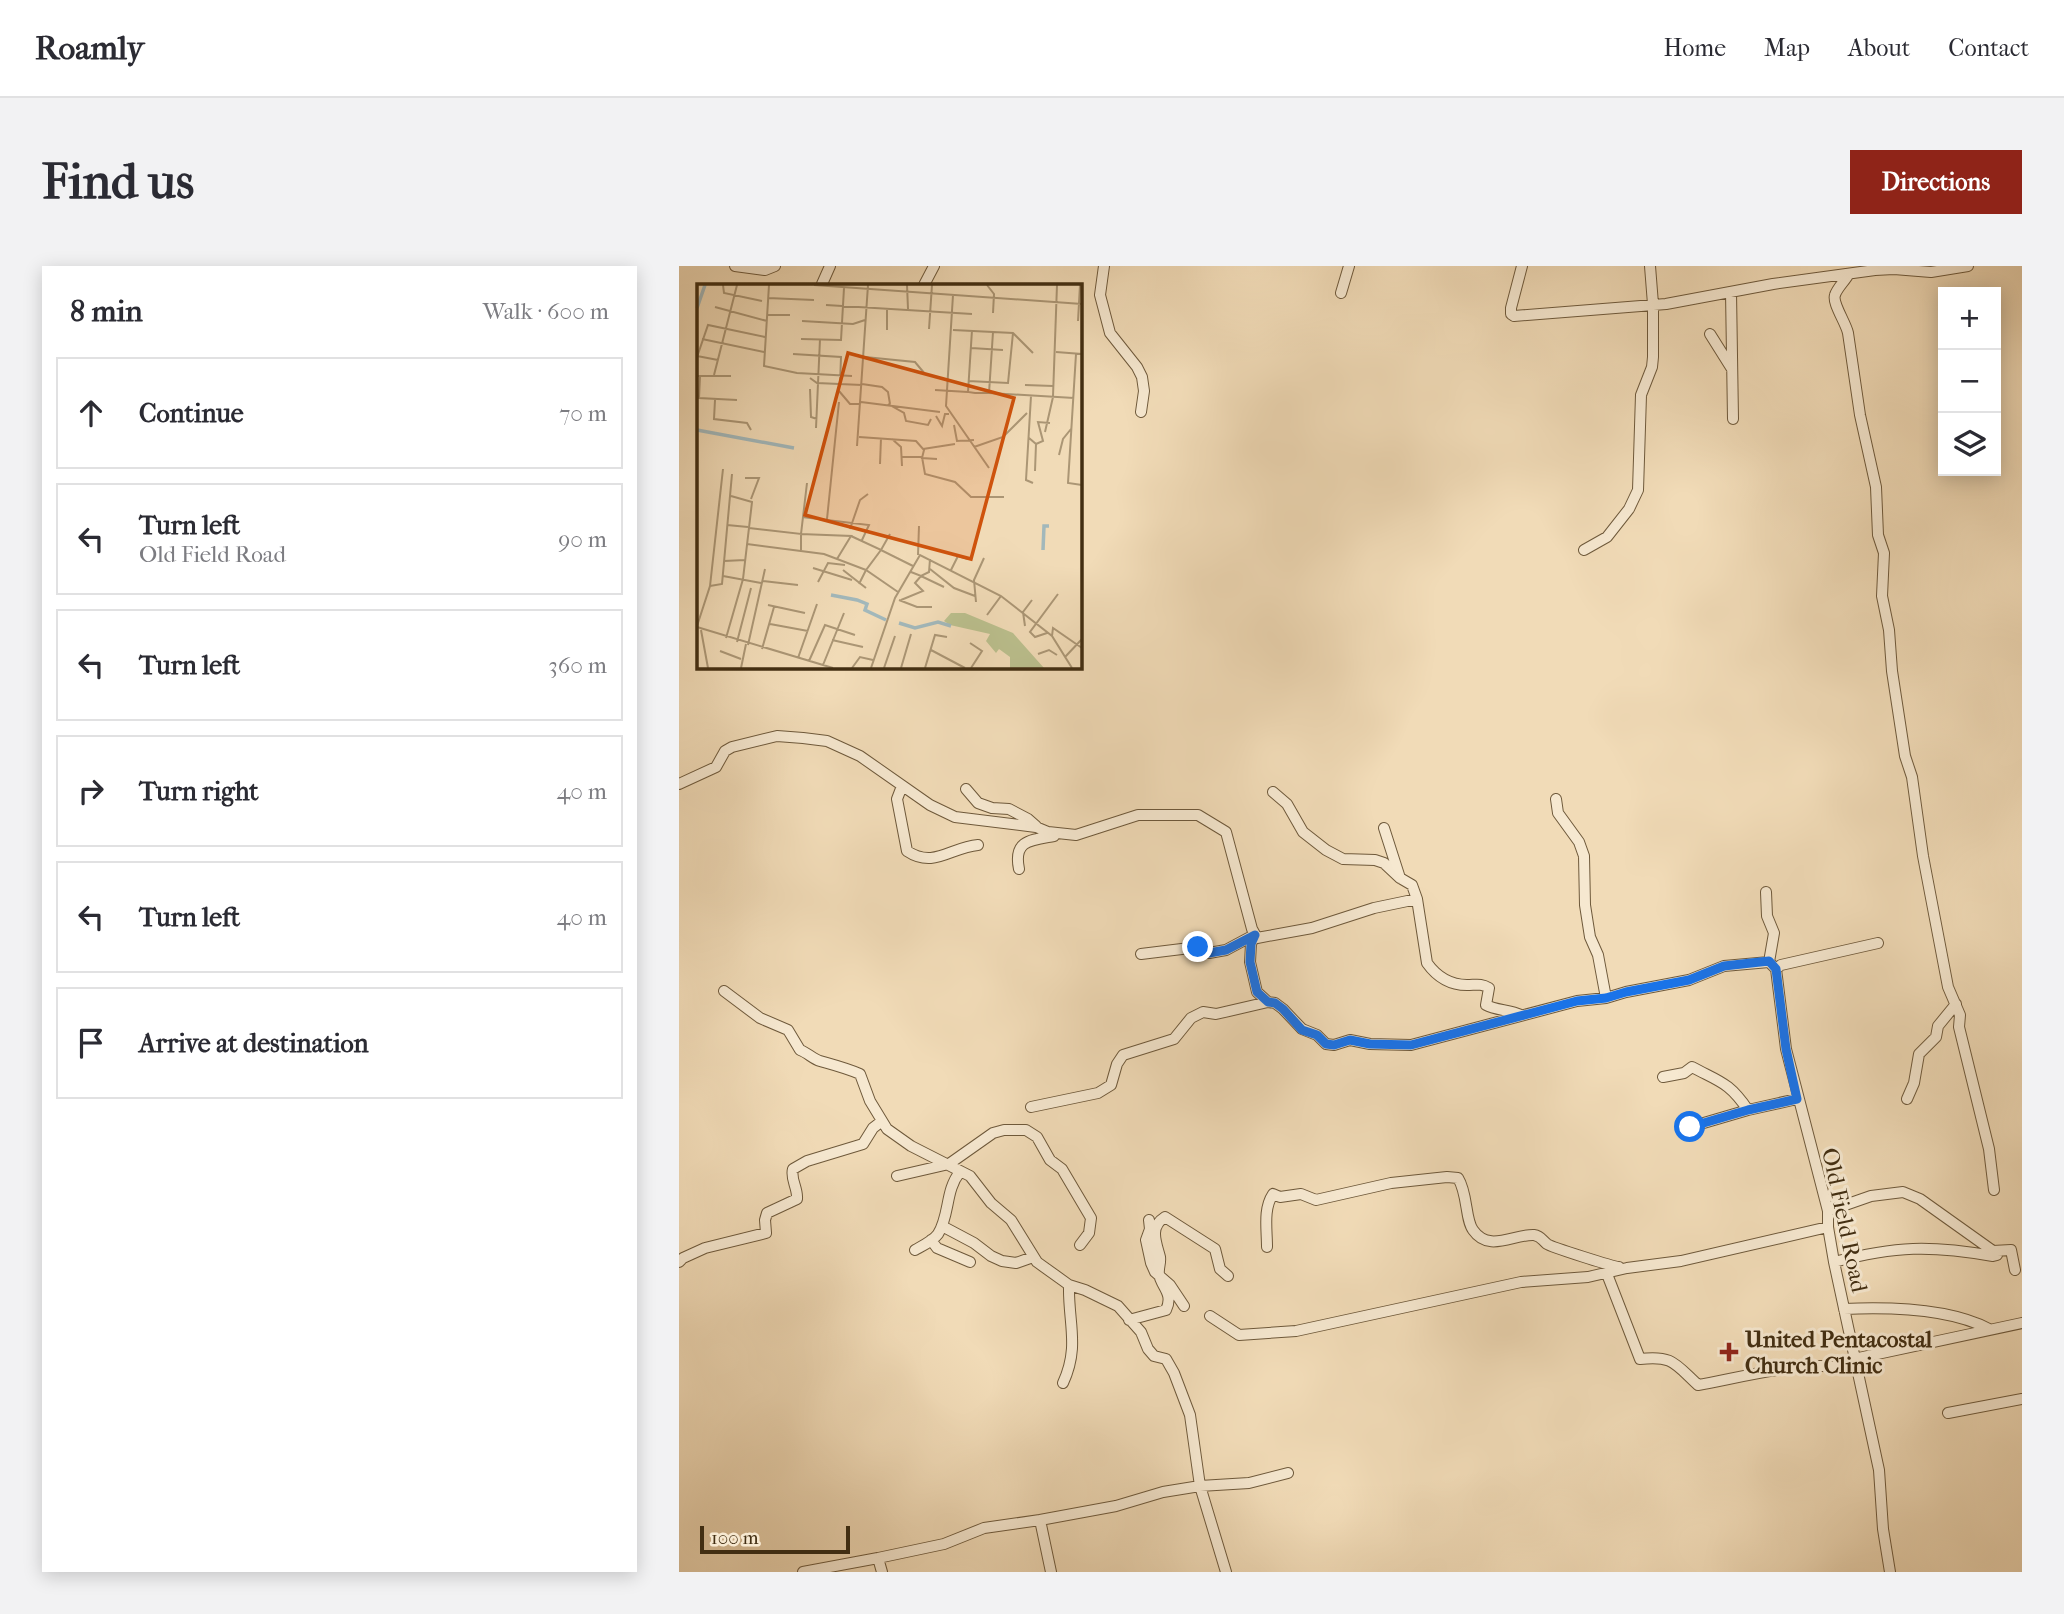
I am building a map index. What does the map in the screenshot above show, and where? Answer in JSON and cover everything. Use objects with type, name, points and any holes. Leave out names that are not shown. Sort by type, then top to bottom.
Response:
[{"type":"street","points":[[735,266],[765,270],[775,266]]},
{"type":"street","points":[[822,284],[830,266]]},
{"type":"street","points":[[925,284],[934,266]]},
{"type":"street","points":[[1104,266],[1100,295],[1110,333],[1142,377],[1144,391],[1140,412]]},
{"type":"street","points":[[1341,293],[1349,266]]},
{"type":"street","points":[[1521,266],[1511,308],[1511,314],[1514,316],[1666,304],[1773,284],[1895,269],[1931,272],[1968,266]]},
{"type":"street","points":[[1584,550],[1607,537],[1629,509],[1639,490],[1641,395],[1652,367],[1653,304],[1650,266]]},
{"type":"street","points":[[1848,275],[1835,294],[1835,303],[1848,333],[1860,415],[1875,487],[1878,534],[1884,553],[1882,596],[1905,756],[1912,777],[1923,856],[1948,987],[1960,1015],[1959,1027],[1989,1149],[1994,1190]]},
{"type":"street","points":[[1731,292],[1733,419]]},
{"type":"street","points":[[1710,334],[1733,369]]},
{"type":"street","points":[[679,784],[716,767],[725,751],[732,747],[777,736],[827,741],[860,756],[930,805],[955,817],[1036,827],[1060,835]]},
{"type":"street","points":[[902,786],[897,799],[907,851],[917,858],[932,859],[978,845]]},
{"type":"street","points":[[965,789],[978,803],[992,808],[1009,809],[1028,819],[1036,827]]},
{"type":"street","points":[[1273,792],[1287,804],[1303,832],[1326,850],[1343,859],[1375,860],[1384,863],[1412,885],[1417,898],[1427,963],[1433,972],[1451,983],[1483,984],[1489,988],[1486,1005],[1521,1015]]},
{"type":"street","points":[[1556,799],[1558,813],[1579,842],[1584,856],[1585,905],[1590,937],[1598,955],[1606,998]]},
{"type":"street","points":[[1019,869],[1017,857],[1022,845],[1030,840],[1076,835],[1138,815],[1198,816],[1226,832],[1255,935],[1251,944],[1252,976],[1257,992],[1268,1002]]},
{"type":"street","points":[[1384,828],[1400,878]]},
{"type":"street","name":"Old Field Road","points":[[1766,892],[1767,916],[1774,933],[1773,965],[1786,1049],[1828,1211],[1834,1262],[1879,1470],[1883,1529],[1890,1572]]},
{"type":"street","points":[[1255,935],[1257,938],[1312,928],[1374,908],[1417,898]]},
{"type":"street","points":[[1141,954],[1198,947],[1209,953],[1233,947],[1255,935]]},
{"type":"street","points":[[1031,1107],[1098,1093],[1111,1085],[1117,1064],[1123,1055],[1174,1039],[1191,1018],[1202,1012],[1216,1014],[1268,1002],[1275,1003],[1302,1030],[1317,1035],[1326,1044],[1334,1045],[1350,1040],[1370,1044],[1411,1045],[1577,1001],[1606,998],[1689,980],[1724,966],[1781,965],[1878,943]]},
{"type":"street","points":[[724,991],[760,1018],[788,1030],[800,1050],[809,1053],[817,1061],[860,1074],[870,1101],[887,1129],[905,1142],[970,1176],[991,1203],[1011,1220],[1033,1257],[1049,1273],[1069,1285],[1118,1306],[1141,1332],[1154,1356],[1166,1359],[1190,1415],[1200,1486],[1226,1572]]},
{"type":"street","points":[[1907,1099],[1914,1083],[1919,1054],[1937,1037],[1938,1026],[1956,1004]]},
{"type":"street","points":[[1663,1077],[1684,1073],[1692,1067],[1722,1080],[1735,1091],[1748,1110]]},
{"type":"street","points":[[1690,1127],[1797,1099]]},
{"type":"street","points":[[679,1262],[705,1248],[766,1233],[767,1213],[797,1199],[793,1169],[807,1161],[863,1144],[873,1128],[882,1121]]},
{"type":"street","points":[[897,1176],[949,1164],[993,1133],[1026,1130],[1037,1137],[1050,1160],[1062,1169],[1091,1218],[1089,1233],[1080,1245]]},
{"type":"street","points":[[915,1250],[936,1237],[942,1226],[953,1180],[960,1172]]},
{"type":"street","points":[[1266,1247],[1266,1211],[1273,1194],[1280,1197],[1301,1194],[1316,1200],[1391,1183],[1447,1177],[1458,1178],[1464,1187],[1472,1229],[1482,1238],[1490,1242],[1533,1235],[1541,1237],[1548,1244],[1611,1267],[1627,1268]]},
{"type":"street","points":[[1828,1211],[1871,1196],[1903,1192],[1920,1199],[1993,1251],[2011,1250]]},
{"type":"street","points":[[1159,1275],[1161,1261],[1154,1238],[1159,1221],[1165,1217],[1215,1249],[1220,1269],[1228,1276]]},
{"type":"street","points":[[1129,1320],[1166,1310],[1169,1301],[1167,1289],[1151,1263],[1146,1247],[1149,1220]]},
{"type":"street","points":[[942,1226],[1002,1261],[1016,1263],[1033,1257]]},
{"type":"street","points":[[1210,1316],[1239,1335],[1284,1332],[1521,1282],[1607,1274],[1627,1268],[1681,1261],[1828,1227]]},
{"type":"street","points":[[931,1240],[937,1248],[970,1262]]},
{"type":"street","points":[[1834,1262],[1905,1248],[1941,1248],[1993,1256],[2011,1250]]},
{"type":"street","points":[[2011,1250],[2015,1270]]},
{"type":"street","points":[[1607,1274],[1640,1359],[1661,1356],[1675,1364],[1698,1385],[1772,1371],[1826,1366],[1844,1366],[1857,1372]]},
{"type":"street","points":[[1159,1275],[1171,1284],[1184,1307]]},
{"type":"street","points":[[1063,1383],[1071,1365],[1074,1347],[1068,1306],[1069,1285]]},
{"type":"street","points":[[1844,1309],[1942,1314],[1975,1322],[1989,1329]]},
{"type":"street","points":[[1854,1359],[2022,1324]]},
{"type":"street","points":[[1948,1413],[2022,1399]]},
{"type":"street","points":[[803,1572],[944,1544],[984,1528],[1116,1506],[1163,1492],[1200,1486],[1249,1483],[1289,1473]]},
{"type":"street","points":[[1040,1520],[1051,1572]]},
{"type":"street","points":[[878,1558],[882,1572]]},
{"type":"place","name":"United Pentacostal Church Clinic","points":[[1729,1352]]},
{"type":"route","points":[[1198,947],[1209,953],[1226,950],[1255,935],[1251,944],[1250,962],[1257,992],[1268,1002],[1283,1009],[1302,1030],[1317,1035],[1326,1044],[1334,1045],[1350,1040],[1370,1044],[1411,1045],[1577,1001],[1606,998],[1689,980],[1724,966],[1769,961],[1776,969],[1786,1049],[1797,1099],[1690,1127]]}]
